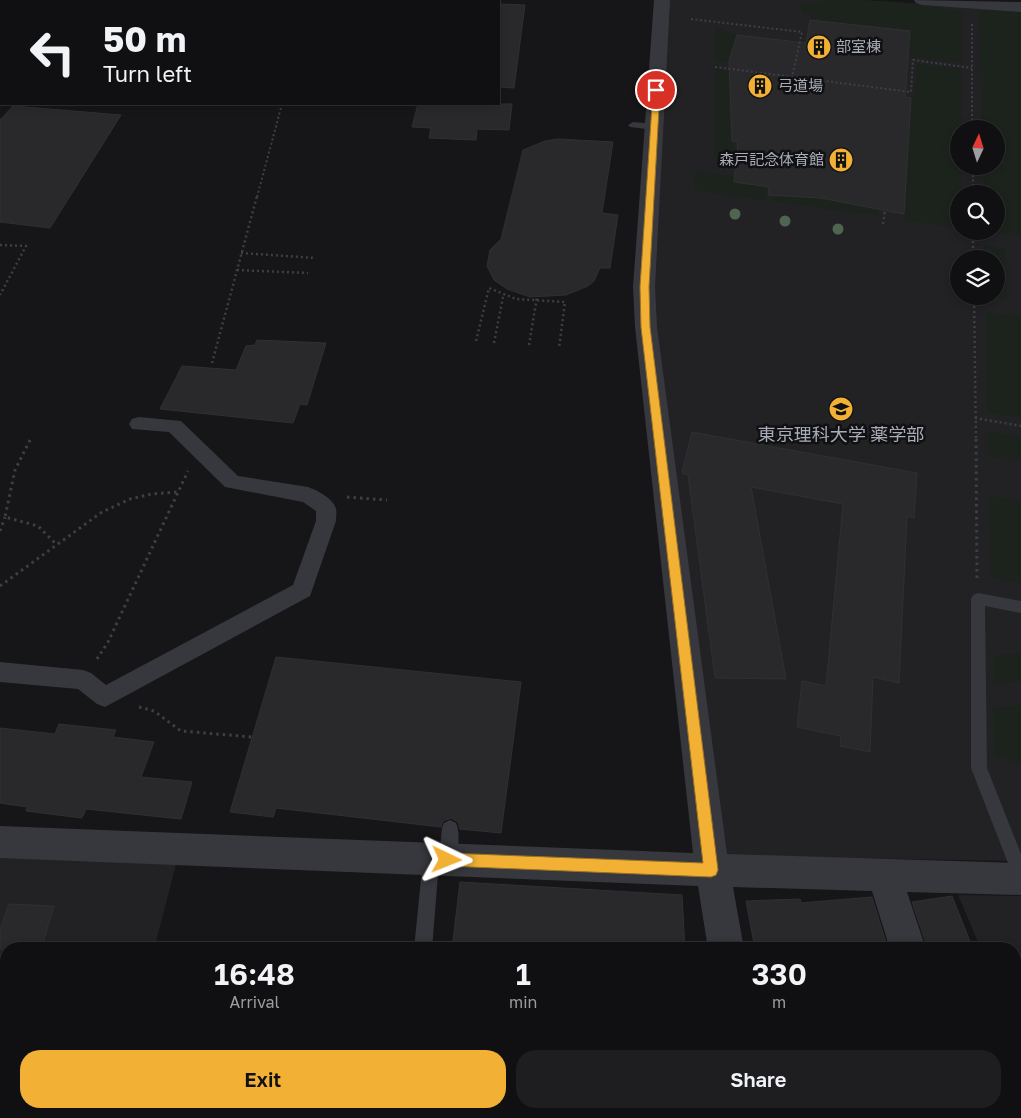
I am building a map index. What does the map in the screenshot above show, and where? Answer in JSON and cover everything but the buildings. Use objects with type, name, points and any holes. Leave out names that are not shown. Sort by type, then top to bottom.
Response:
[{"type":"street","points":[[662,0],[644,126],[644,287],[646,327],[711,870],[725,942]]},
{"type":"street","points":[[922,0],[1021,6]]},
{"type":"street","points":[[0,672],[83,680],[105,697],[302,590],[326,521],[326,508],[308,495],[232,482],[174,426],[139,424]]},
{"type":"street","points":[[0,842],[711,870],[1021,877]]},
{"type":"street","points":[[884,875],[906,942]]},
{"type":"lane","points":[[1021,607],[978,599],[979,768],[1021,877]]},
{"type":"lane","points":[[424,942],[439,859],[450,828]]},
{"type":"path","points":[[972,4],[972,120]]},
{"type":"path","points":[[692,19],[802,32],[792,76]]},
{"type":"path","points":[[715,67],[911,92],[913,60],[972,68]]},
{"type":"path","points":[[212,363],[282,105]]},
{"type":"path","points":[[883,224],[885,210]]},
{"type":"path","points":[[0,244],[26,246],[0,295]]},
{"type":"path","points":[[241,253],[314,258]]},
{"type":"path","points":[[237,270],[308,273]]},
{"type":"path","points":[[476,341],[489,288],[503,297],[565,302],[559,348]]},
{"type":"path","points":[[494,343],[503,297]]},
{"type":"path","points":[[529,345],[536,300]]},
{"type":"path","points":[[974,305],[978,599]]},
{"type":"path","points":[[975,418],[1021,426]]},
{"type":"path","points":[[0,531],[5,517],[15,470],[30,440]]},
{"type":"path","points":[[83,680],[108,642],[199,450]]},
{"type":"path","points":[[0,586],[102,512],[130,499],[152,494],[178,492]]},
{"type":"path","points":[[317,501],[348,497],[387,500]]},
{"type":"path","points":[[5,517],[38,526],[56,544]]},
{"type":"path","points":[[105,697],[154,711],[181,730],[252,737]]},
{"type":"shaded area","name":"東京理科大学 薬学部","points":[[666,0],[862,0],[1021,11],[1021,861],[729,856],[715,843],[651,330]]},
{"type":"shaded area","points":[[825,0],[862,0],[942,5],[943,9],[962,11],[962,63],[908,57],[909,31],[810,20],[811,15],[802,14],[800,3],[824,3]]},
{"type":"shaded area","points":[[989,9],[1021,11],[1021,236],[1005,234],[1005,185],[983,185],[983,175],[1005,175],[1005,120],[982,120],[979,13]]},
{"type":"shaded area","points":[[715,27],[737,35],[729,61],[787,70],[715,61]]},
{"type":"shaded area","points":[[917,64],[962,69],[961,120],[950,120],[950,175],[961,175],[960,185],[950,185],[950,227],[903,220],[911,98],[881,96],[915,97]]},
{"type":"shaded area","points":[[715,69],[788,78],[732,125],[734,169],[724,167],[723,158],[714,157]]},
{"type":"shaded area","points":[[695,171],[734,176],[734,182],[769,187],[766,201],[695,190]]},
{"type":"shaded area","points":[[773,195],[821,198],[879,208],[878,216],[772,201]]},
{"type":"shaded area","points":[[984,245],[1005,248],[1006,299],[1005,250],[984,250]]},
{"type":"shaded area","points":[[986,312],[1021,317],[1021,418],[987,412]]},
{"type":"shaded area","points":[[988,431],[1021,437],[1021,459],[1018,459],[1018,461],[988,456]]},
{"type":"shaded area","points":[[989,496],[1020,501],[1021,583],[991,577]]},
{"type":"shaded area","points":[[1021,653],[1021,681],[993,685],[993,656]]},
{"type":"shaded area","points":[[1021,705],[1021,763],[994,756],[993,708]]},
{"type":"shaded area","points":[[0,853],[178,857],[156,942],[0,942]]},
{"type":"shaded area","points":[[958,895],[1021,896],[1021,942],[978,942]]},
{"type":"place","name":"部室棟","points":[[819,47]]},
{"type":"place","name":"弓道場","points":[[760,86]]},
{"type":"place","name":"森戸記念体育館","points":[[841,160]]},
{"type":"place","name":"東京理科大学 薬学部","points":[[841,409]]},
{"type":"route","points":[[447,860],[711,870],[646,327],[644,287],[656,90]]}]
